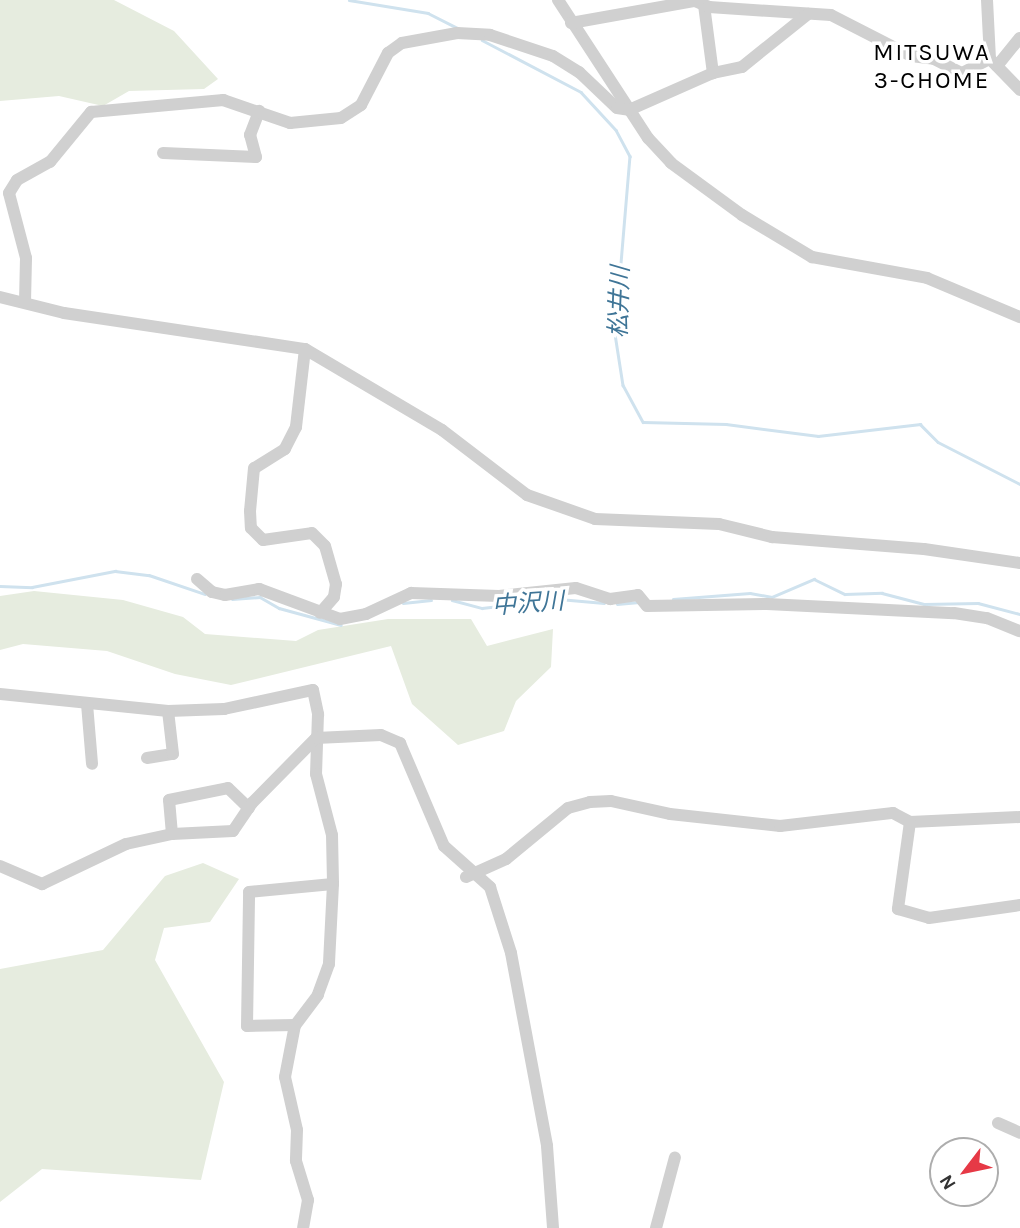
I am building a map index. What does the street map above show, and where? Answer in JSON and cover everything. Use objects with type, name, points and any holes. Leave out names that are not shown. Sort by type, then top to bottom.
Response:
[{"type":"street","points":[[558,0],[629,110],[671,163],[793,248],[831,264],[927,278],[1020,317]]},
{"type":"street","points":[[987,0],[994,63],[1020,90]]},
{"type":"street","points":[[571,23],[695,1],[704,5],[831,15],[912,57],[934,60],[962,73],[994,63],[1020,38]]},
{"type":"street","points":[[704,5],[713,73]]},
{"type":"street","points":[[25,302],[26,258],[9,193],[17,180],[61,151],[83,118],[91,112],[223,100],[300,124],[341,118],[361,105],[388,53],[402,43],[457,33],[490,35],[552,57],[579,72],[617,108],[629,110],[713,73],[753,61],[807,14]]},
{"type":"street","points":[[163,153],[256,157],[250,135],[259,111]]},
{"type":"street","points":[[0,298],[64,313],[305,349],[442,429],[527,495],[595,519],[719,524],[772,537],[923,549],[1020,563]]},
{"type":"street","points":[[305,349],[296,427],[285,449],[254,468],[250,511],[251,528],[263,540],[312,533],[325,546],[336,584],[334,597],[320,613]]},
{"type":"street","points":[[197,579],[212,592],[225,595],[259,589],[320,613],[352,619],[401,597],[434,591],[499,596],[576,588],[610,599],[638,595],[647,606],[767,604],[954,613],[987,618],[1020,631]]},
{"type":"street","points":[[0,694],[168,711],[224,709],[313,690],[318,713],[316,774],[332,835],[333,884],[329,964],[318,995],[295,1025],[286,1089],[297,1130],[296,1161],[308,1200],[303,1228]]},
{"type":"street","points":[[87,704],[92,764]]},
{"type":"street","points":[[147,758],[173,754],[168,711]]},
{"type":"street","points":[[0,866],[42,884],[126,844],[172,834],[233,831],[249,808],[316,738],[381,735],[400,743],[444,846],[472,874],[490,887],[511,953],[547,1146],[553,1228]]},
{"type":"street","points":[[172,834],[169,800],[228,788],[249,808]]},
{"type":"street","points":[[472,874],[506,859],[568,808],[590,802],[611,801],[670,814],[780,826],[873,813],[893,814],[910,822],[1020,817]]},
{"type":"street","points":[[910,822],[898,909],[929,918],[1020,905]]},
{"type":"street","points":[[295,1025],[247,1026],[249,892],[333,884]]},
{"type":"street","points":[[998,1123],[1020,1133]]},
{"type":"street","points":[[656,1228],[675,1157]]},
{"type":"shaded area","points":[[0,0],[114,0],[174,31],[218,79],[204,89],[129,91],[103,106],[59,96],[0,101]]},
{"type":"shaded area","points":[[34,591],[123,600],[183,617],[205,634],[296,641],[318,630],[388,619],[471,619],[487,646],[553,629],[551,667],[516,701],[504,731],[458,745],[412,704],[391,646],[231,685],[175,674],[107,651],[23,644],[0,650],[0,596]]},
{"type":"shaded area","points":[[203,863],[239,879],[210,922],[164,928],[155,960],[224,1082],[201,1180],[42,1169],[0,1202],[0,969],[103,950],[165,876]]},
{"type":"waterway","name":"松井川","points":[[349,0],[428,13],[457,28]]},
{"type":"waterway","name":"松井川","points":[[482,40],[581,92],[616,130],[630,156],[615,334],[623,385],[643,422],[726,424],[818,436],[920,424],[938,442],[1020,484]]},
{"type":"waterway","name":"中沢川","points":[[0,586],[32,587],[115,571],[149,575],[205,594]]},
{"type":"waterway","name":"中沢川","points":[[673,599],[750,593],[772,597],[814,579],[845,594],[882,593],[924,604],[978,603],[1020,614]]},
{"type":"waterway","name":"中沢川","points":[[232,599],[260,597],[279,608],[341,625]]},
{"type":"waterway","name":"中沢川","points":[[452,600],[482,608],[559,599],[604,603]]},
{"type":"waterway","name":"中沢川","points":[[403,603],[431,600]]},
{"type":"waterway","name":"中沢川","points":[[617,604],[639,602]]},
{"type":"district","name":"MITSUWA 3-CHOME","points":[[932,67]]}]
